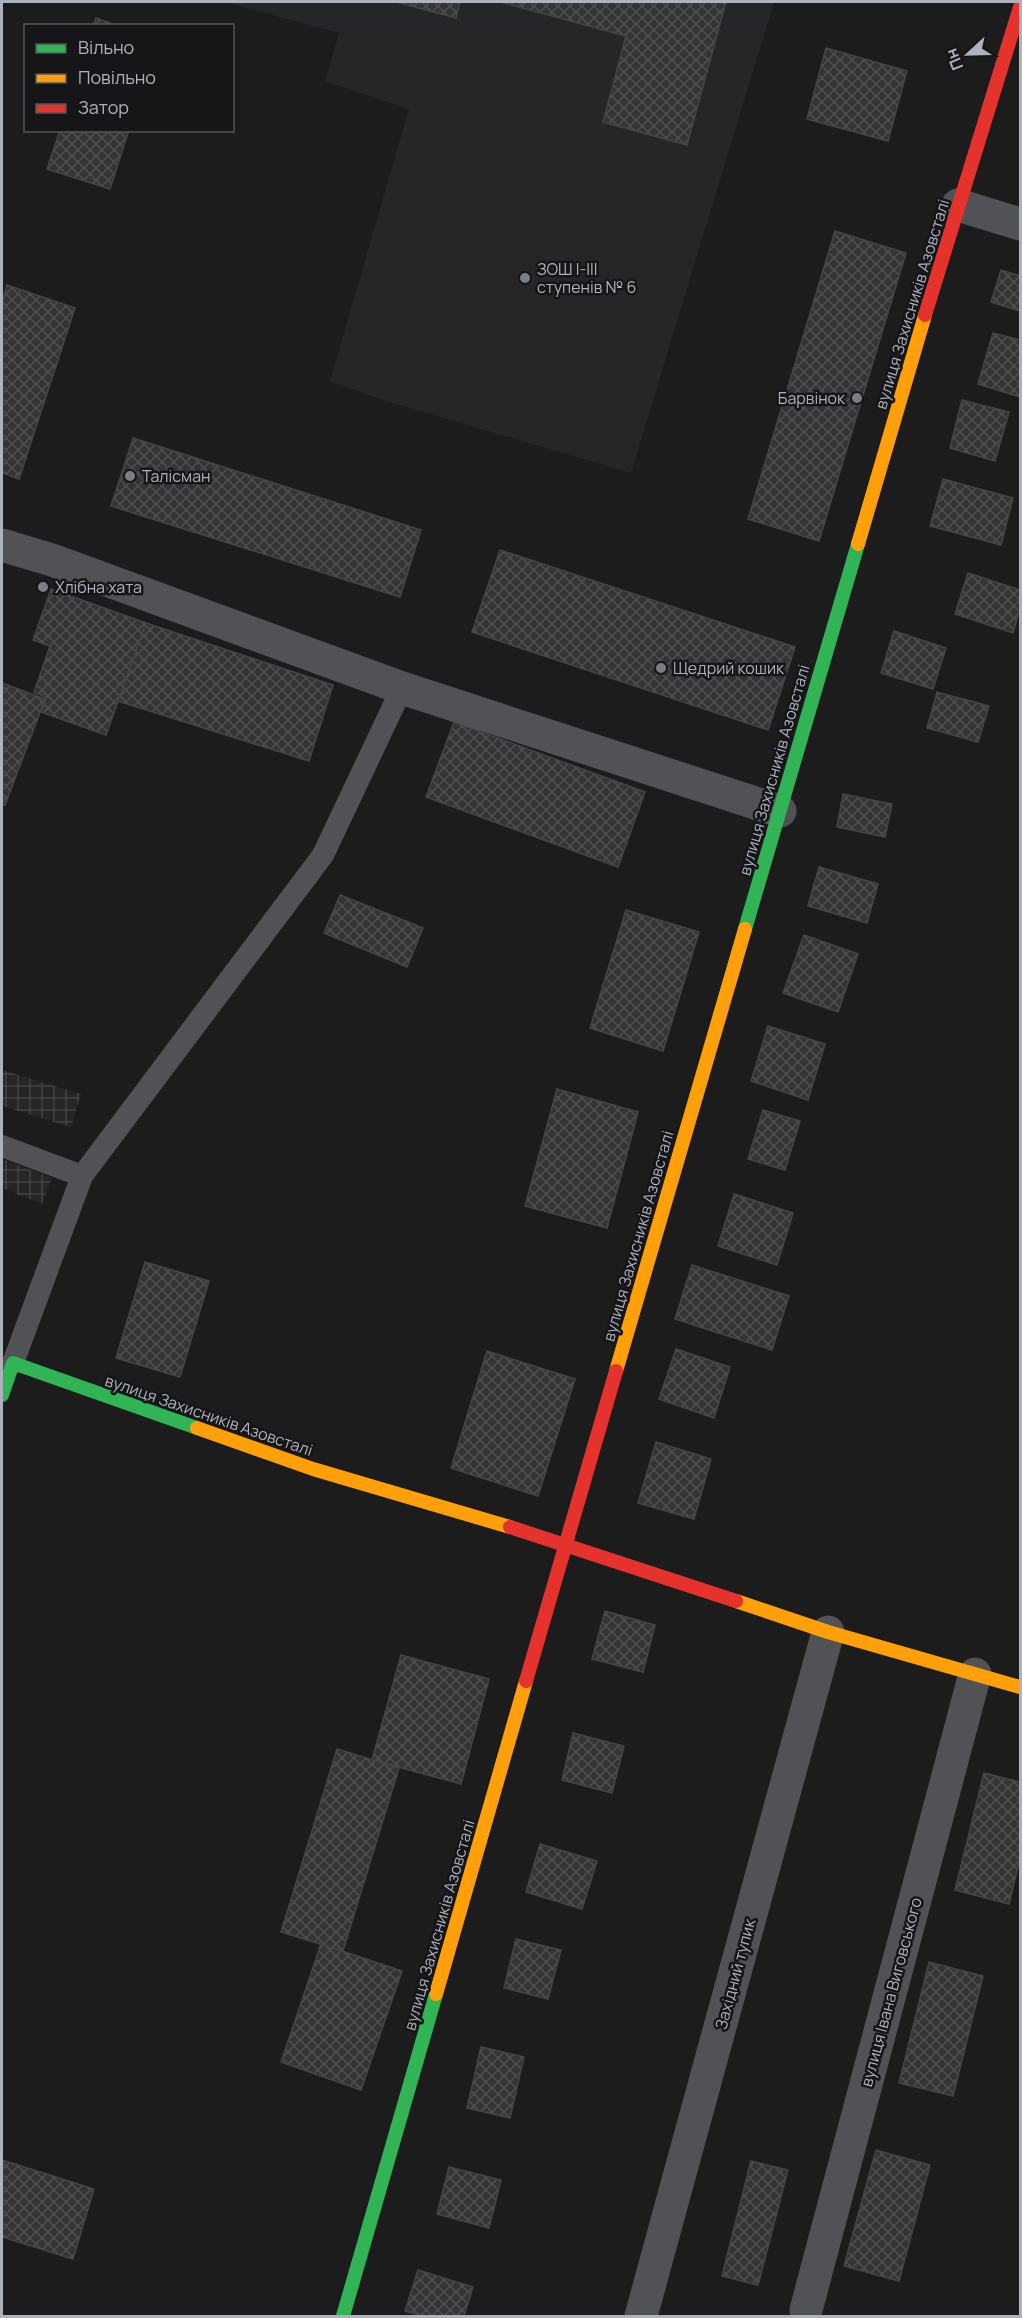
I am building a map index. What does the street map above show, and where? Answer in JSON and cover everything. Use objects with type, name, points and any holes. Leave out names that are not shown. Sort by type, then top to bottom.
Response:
[{"type":"street","name":"вулиця Захисників Азовсталі","points":[[343,2316],[780,811],[958,206],[1020,8]]},
{"type":"street","points":[[958,206],[1020,224]]},
{"type":"street","points":[[2,545],[63,564],[402,688],[780,811]]},
{"type":"street","name":"вулиця Захисників Азовсталі","points":[[13,1363],[313,1469],[566,1544]]},
{"type":"street","points":[[2,1395],[13,1363]]},
{"type":"street","points":[[566,1544],[828,1632],[1020,1687]]},
{"type":"street","name":"Західний тупик","points":[[641,2316],[828,1632]]},
{"type":"street","name":"вулиця Івана Виговського","points":[[806,2310],[975,1674]]},
{"type":"lane","points":[[13,1363],[82,1176],[323,855],[402,688]]},
{"type":"lane","points":[[2,1146],[82,1176]]},
{"type":"shaded area","name":"ЗОШ I-III ступенів № 6","points":[[224,2],[774,2],[631,473],[386,401],[330,381],[409,109],[325,81],[339,33]]},
{"type":"shaded area","points":[[2,1070],[81,1094],[71,1127],[2,1106]]},
{"type":"shaded area","points":[[2,1159],[52,1178],[42,1204],[2,1188]]},
{"type":"building","points":[[397,2],[460,2],[456,18]]},
{"type":"building","points":[[501,2],[726,2],[687,145],[603,122],[626,36]]},
{"type":"building","points":[[96,18],[112,24],[94,24]]},
{"type":"building","points":[[826,48],[907,71],[888,141],[807,119]]},
{"type":"building","points":[[59,132],[128,132],[110,189],[47,169]]},
{"type":"building","points":[[835,231],[906,253],[819,541],[748,519]]},
{"type":"building","points":[[1001,270],[1020,276],[1020,311],[991,302]]},
{"type":"building","points":[[7,285],[75,308],[19,479],[2,473],[2,303]]},
{"type":"building","points":[[993,333],[1020,340],[1020,397],[978,384]]},
{"type":"building","points":[[962,400],[1009,412],[995,461],[950,448]]},
{"type":"building","points":[[133,438],[421,530],[400,597],[111,506]]},
{"type":"building","points":[[943,479],[1013,498],[1001,545],[930,526]]},
{"type":"building","points":[[500,550],[795,647],[768,730],[472,632]]},
{"type":"building","points":[[968,573],[1020,590],[1020,608],[1013,633],[955,614]]},
{"type":"building","points":[[51,589],[146,623],[106,735],[41,712],[46,697],[34,692],[50,646],[33,640]]},
{"type":"building","points":[[146,623],[333,685],[309,761],[118,701]]},
{"type":"building","points":[[894,631],[946,648],[933,689],[881,673]]},
{"type":"building","points":[[2,683],[45,699],[5,805],[2,804]]},
{"type":"building","points":[[937,692],[989,706],[978,742],[927,728]]},
{"type":"building","points":[[454,722],[645,792],[618,867],[426,797]]},
{"type":"building","points":[[843,794],[892,804],[885,837],[837,827]]},
{"type":"building","points":[[819,867],[878,884],[867,923],[808,906]]},
{"type":"building","points":[[340,895],[423,928],[407,967],[324,933]]},
{"type":"building","points":[[626,910],[699,932],[663,1051],[590,1028]]},
{"type":"building","points":[[804,935],[858,954],[838,1012],[783,993]]},
{"type":"building","points":[[768,1026],[825,1044],[808,1100],[751,1081]]},
{"type":"building","points":[[557,1089],[638,1112],[607,1228],[525,1206]]},
{"type":"building","points":[[763,1110],[800,1121],[785,1170],[748,1159]]},
{"type":"building","points":[[734,1194],[793,1213],[777,1265],[718,1246]]},
{"type":"building","points":[[145,1262],[209,1281],[180,1377],[116,1358]]},
{"type":"building","points":[[692,1265],[789,1296],[772,1350],[675,1319]]},
{"type":"building","points":[[676,1349],[730,1367],[714,1418],[659,1399]]},
{"type":"building","points":[[487,1351],[575,1379],[538,1496],[451,1468]]},
{"type":"building","points":[[656,1442],[711,1459],[694,1519],[638,1503]]},
{"type":"building","points":[[605,1611],[655,1625],[643,1672],[592,1659]]},
{"type":"building","points":[[401,1655],[489,1679],[461,1784],[372,1760]]},
{"type":"building","points":[[573,1733],[624,1746],[612,1793],[562,1780]]},
{"type":"building","points":[[337,1749],[399,1768],[343,1951],[281,1932]]},
{"type":"building","points":[[984,1773],[1020,1782],[1020,1858],[1009,1904],[955,1890]]},
{"type":"building","points":[[540,1844],[597,1861],[582,1909],[526,1892]]},
{"type":"building","points":[[516,1939],[561,1950],[548,1999],[504,1988]]},
{"type":"building","points":[[321,1944],[402,1971],[361,2090],[281,2062]]},
{"type":"building","points":[[929,1962],[983,1976],[953,2096],[899,2083]]},
{"type":"building","points":[[481,2047],[524,2057],[510,2118],[467,2108]]},
{"type":"building","points":[[876,2150],[930,2165],[899,2281],[844,2266]]},
{"type":"building","points":[[2,2160],[94,2189],[73,2259],[2,2237]]},
{"type":"building","points":[[751,2161],[788,2170],[758,2285],[722,2276]]},
{"type":"building","points":[[449,2167],[501,2180],[489,2228],[437,2214]]},
{"type":"building","points":[[418,2270],[473,2287],[464,2316],[423,2316],[405,2311]]},
{"type":"traffic: fast","points":[[745,929],[858,544]]},
{"type":"traffic: fast","points":[[2,1395],[13,1363],[197,1428]]},
{"type":"traffic: fast","points":[[343,2316],[436,1994]]},
{"type":"traffic: slow","points":[[858,544],[925,315]]},
{"type":"traffic: slow","points":[[616,1371],[745,929]]},
{"type":"traffic: slow","points":[[197,1428],[313,1469],[510,1527]]},
{"type":"traffic: slow","points":[[736,1601],[828,1632],[1020,1687]]},
{"type":"traffic: slow","points":[[436,1994],[526,1681]]},
{"type":"traffic: jam","points":[[925,315],[1020,7]]},
{"type":"traffic: jam","points":[[526,1681],[616,1371]]},
{"type":"traffic: jam","points":[[510,1527],[736,1601]]},
{"type":"place","name":"ЗОШ I-III ступенів № 6","points":[[525,278]]},
{"type":"place","name":"Барвінок","points":[[857,398]]},
{"type":"place","name":"Талісман","points":[[130,476]]},
{"type":"place","name":"Хлібна хата","points":[[43,587]]},
{"type":"place","name":"Щедрий кошик","points":[[661,668]]}]
